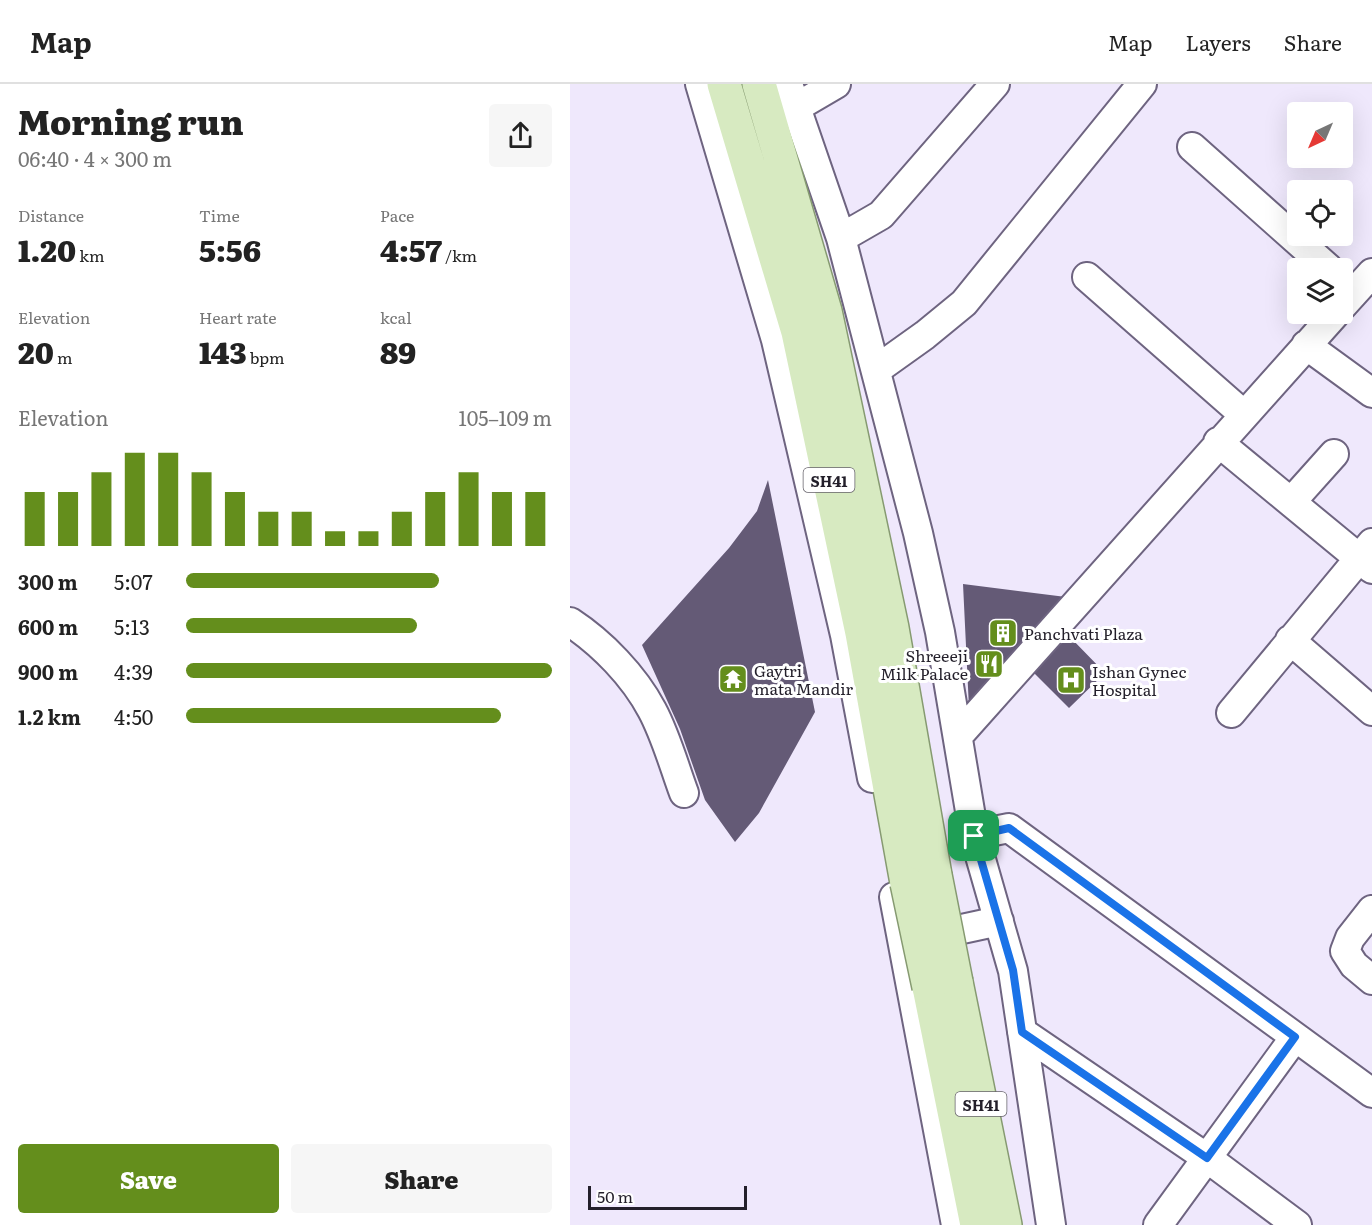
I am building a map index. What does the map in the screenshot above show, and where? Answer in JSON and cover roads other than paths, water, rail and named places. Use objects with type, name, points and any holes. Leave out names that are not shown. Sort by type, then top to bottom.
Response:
[{"type":"main road","name":"SH41","points":[[724,84],[798,332],[862,633],[921,879],[942,984],[977,1225]]},
{"type":"main road","name":"SH41","points":[[759,84],[825,311],[892,628],[921,879]]},
{"type":"main road","name":"SH41","points":[[942,984],[1005,1225]]},
{"type":"street","points":[[700,84],[781,363],[845,635],[956,1225]]},
{"type":"street","points":[[836,84],[792,96],[841,238],[918,533],[940,632],[974,836],[1013,970],[1051,1225]]},
{"type":"street","points":[[841,238],[881,215],[995,84]]},
{"type":"street","points":[[876,370],[926,336],[964,303],[1142,84]]},
{"type":"street","points":[[1192,147],[1317,258]]},
{"type":"street","points":[[1087,277],[1243,414]]},
{"type":"street","points":[[958,736],[1326,324]]},
{"type":"street","points":[[1306,345],[1372,393]]},
{"type":"street","points":[[1218,442],[1291,502],[1368,557],[1290,640],[1231,713]]},
{"type":"street","points":[[1291,502],[1334,454]]},
{"type":"street","points":[[570,622],[584,631],[641,692],[653,712],[684,793]]},
{"type":"street","points":[[1290,640],[1372,711]]},
{"type":"street","points":[[974,836],[1009,828],[1372,1093]]},
{"type":"street","points":[[1372,910],[1350,938],[1345,951],[1354,965],[1372,980]]},
{"type":"street","points":[[902,942],[999,921]]},
{"type":"street","points":[[1022,1032],[1207,1158],[1297,1225]]},
{"type":"street","points":[[1158,1225],[1295,1037]]},
{"type":"place","name":"Panchvati Plaza","points":[[1003,633]]},
{"type":"place","name":"Shreeeji Milk Palace","points":[[989,664]]},
{"type":"place","name":"Gaytri mata Mandir","points":[[733,679]]},
{"type":"place","name":"Ishan Gynec Hospital","points":[[1071,680]]}]
